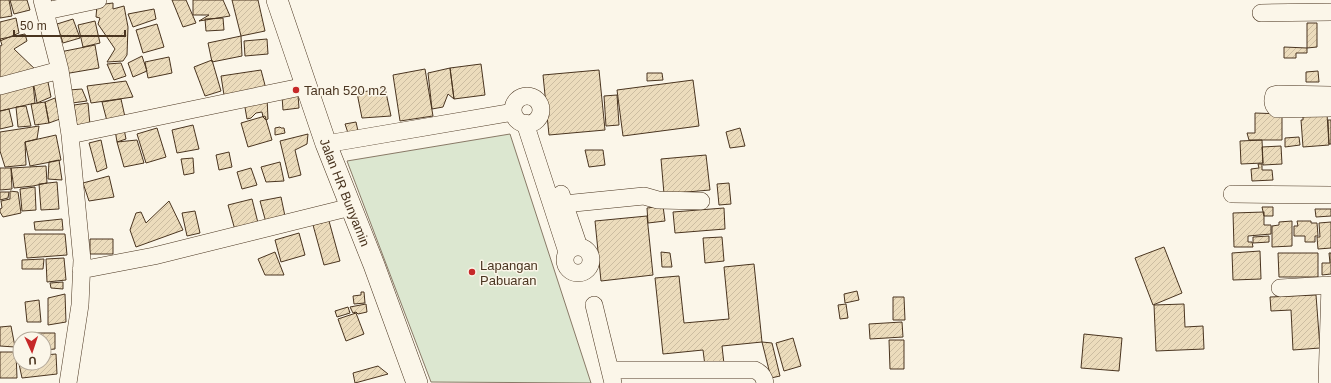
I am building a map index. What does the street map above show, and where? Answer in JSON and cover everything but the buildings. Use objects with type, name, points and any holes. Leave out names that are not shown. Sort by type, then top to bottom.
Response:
[{"type":"main road","name":"Jalan HR Bunyamin","points":[[277,0],[326,144],[351,207],[413,382]]},
{"type":"street","points":[[68,383],[80,305],[82,260],[70,135],[60,70],[44,6],[98,0]]},
{"type":"street","points":[[1261,13],[1331,12]]},
{"type":"street","points":[[0,86],[60,70]]},
{"type":"street","points":[[70,135],[306,86]]},
{"type":"street","points":[[1331,95],[1278,94],[1274,95],[1272,103],[1276,109],[1331,108]]},
{"type":"street","points":[[526,95],[536,99],[540,103],[541,109],[540,114],[530,122],[518,120],[513,112],[513,105],[516,100],[526,95]]},
{"type":"street","points":[[326,144],[513,112]]},
{"type":"street","points":[[530,122],[564,204],[573,250],[530,122]]},
{"type":"street","points":[[1232,194],[1331,196]]},
{"type":"street","points":[[564,204],[644,196],[658,200],[701,201]]},
{"type":"street","points":[[81,270],[154,256],[351,207]]},
{"type":"street","points":[[1280,288],[1331,285],[1327,383]]},
{"type":"street","points":[[594,305],[612,376],[754,370],[760,372],[765,383]]},
{"type":"green space","name":"Lapangan Pabuaran","points":[[510,134],[591,383],[431,382],[347,161]]},
{"type":"place","name":"Tanah 520 m2","points":[[296,90]]},
{"type":"place","name":"Lapangan Pabuaran","points":[[472,272]]}]
